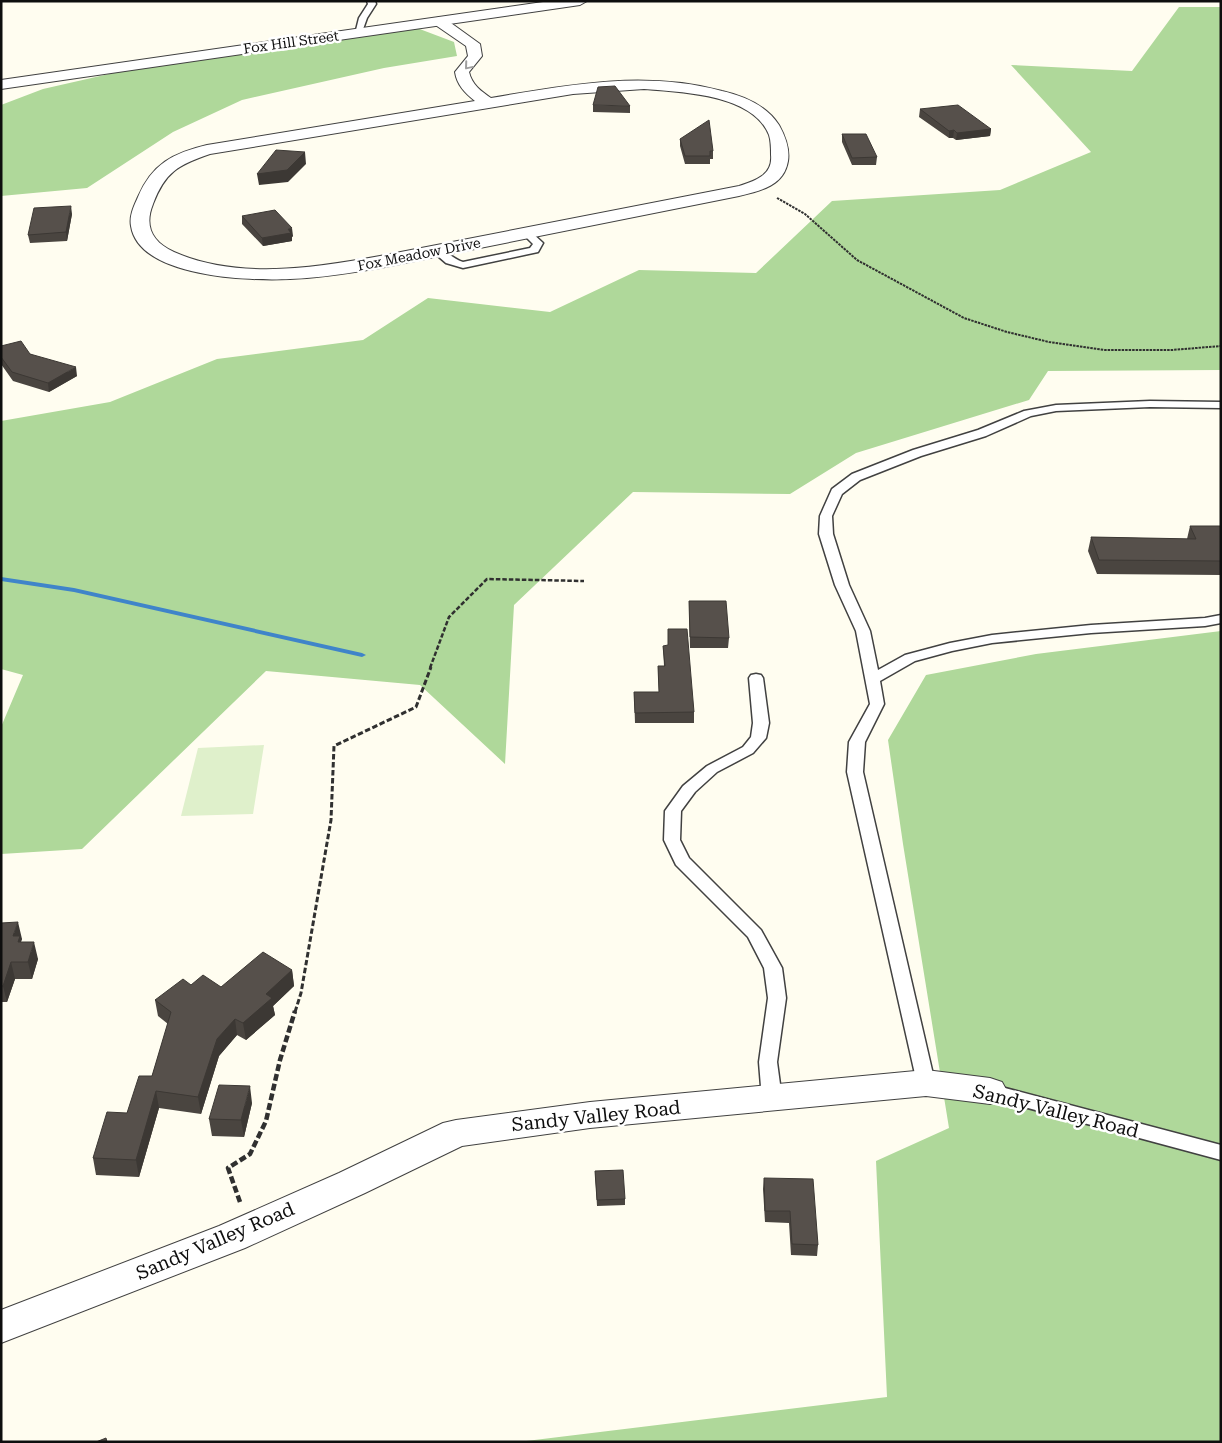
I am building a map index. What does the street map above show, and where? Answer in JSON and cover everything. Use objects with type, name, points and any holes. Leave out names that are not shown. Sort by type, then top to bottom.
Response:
[{"type":"street","name":"Fox Hill Street","points":[[1,85],[580,1]]},
{"type":"street","points":[[456,19],[490,46]]},
{"type":"street","points":[[439,21],[474,44],[475,56],[462,72],[462,78],[467,86],[488,103]]},
{"type":"street","points":[[484,83],[508,100]]},
{"type":"street","name":"Fox Meadow Drive","points":[[644,84],[711,92],[734,99],[767,117],[774,129],[779,144],[779,167],[773,178],[755,187],[437,251],[308,273],[256,274],[229,272],[188,264],[170,258],[147,241],[140,230],[139,218],[151,184],[169,164],[185,157],[230,145],[488,103],[573,89],[644,84]]},
{"type":"street","name":"Sandy Valley Road","points":[[1,1327],[249,1229],[352,1183],[456,1133],[590,1115],[926,1083],[990,1091]]},
{"type":"lane","points":[[358,32],[362,18],[372,4],[371,1]]},
{"type":"lane","points":[[926,1083],[855,772],[857,742],[877,704],[863,631],[842,586],[826,534],[826,516],[836,492],[856,478],[917,453],[982,433],[1028,413],[1056,408],[1131,404],[1221,405]]},
{"type":"lane","points":[[873,679],[910,658],[950,647],[992,639],[1091,629],[1205,622],[1221,619]]},
{"type":"lane","points":[[756,678],[761,723],[758,738],[748,750],[712,769],[690,789],[673,811],[672,840],[682,861],[755,934],[773,968],[777,998],[768,1062],[772,1098]]},
{"type":"lane","name":"Sandy Valley Road","points":[[990,1091],[1221,1153]]},
{"type":"path","points":[[755,187],[805,214],[857,260],[964,318],[1007,332],[1050,342],[1104,350],[1172,350],[1221,346]]},
{"type":"path","points":[[249,1229],[228,1168],[250,1154],[266,1121],[280,1060],[301,993],[331,820],[334,746],[416,707],[449,617],[487,579],[584,581]]},
{"type":"green space","points":[[1179,7],[1221,7],[1221,370],[1048,371],[1029,400],[856,453],[790,494],[633,492],[514,605],[505,764],[420,685],[266,671],[82,849],[1,854],[1,727],[23,675],[1,669],[1,421],[110,402],[217,359],[363,340],[428,298],[550,312],[639,270],[756,273],[832,201],[1000,190],[1091,152],[1011,65],[1132,71]]},
{"type":"green space","points":[[417,28],[454,42],[457,56],[384,68],[242,100],[173,132],[87,188],[1,196],[1,105],[43,89],[131,69]]},
{"type":"green space","points":[[1221,631],[1221,1442],[518,1442],[887,1397],[876,1161],[949,1128],[888,740],[926,675],[1036,654]]},
{"type":"green space","points":[[264,745],[253,814],[181,816],[198,748]]},
{"type":"building","points":[[615,86],[630,106],[593,105],[598,87]]},
{"type":"building","points":[[958,105],[991,129],[957,133],[954,130],[949,131],[920,109]]},
{"type":"building","points":[[709,120],[713,151],[710,151],[710,156],[685,156],[680,139]]},
{"type":"building","points":[[842,134],[866,134],[877,157],[852,158]]},
{"type":"building","points":[[276,150],[305,152],[287,170],[257,174]]},
{"type":"building","points":[[71,206],[66,232],[28,235],[34,208]]},
{"type":"building","points":[[275,210],[292,228],[288,229],[291,233],[262,238],[242,216]]},
{"type":"building","points":[[21,341],[30,354],[76,367],[48,383],[12,372],[1,357],[1,346]]},
{"type":"building","points":[[1190,526],[1221,526],[1221,561],[1099,560],[1091,537],[1196,539]]},
{"type":"building","points":[[689,601],[726,601],[729,638],[690,637]]},
{"type":"building","points":[[668,629],[687,629],[694,712],[635,713],[634,692],[659,692],[658,666],[665,666],[663,646],[668,645]]},
{"type":"building","points":[[18,922],[13,936],[20,936],[18,942],[34,942],[28,962],[11,962],[3,986],[1,986],[1,923]]},
{"type":"building","points":[[263,952],[292,970],[266,994],[272,998],[243,1023],[235,1019],[217,1039],[198,1097],[156,1091],[136,1160],[93,1158],[107,1112],[127,1113],[139,1076],[152,1076],[171,1012],[155,1000],[183,979],[191,985],[203,975],[221,987]]},
{"type":"building","points":[[219,1085],[250,1086],[241,1120],[209,1119]]},
{"type":"building","points":[[623,1170],[625,1199],[597,1200],[595,1171]]},
{"type":"building","points":[[764,1178],[813,1179],[818,1245],[792,1244],[790,1211],[765,1211]]},
{"type":"building","points":[[106,1438],[107,1442],[96,1442]]},
{"type":"waterway","points":[[1,579],[74,590],[362,655]]}]
